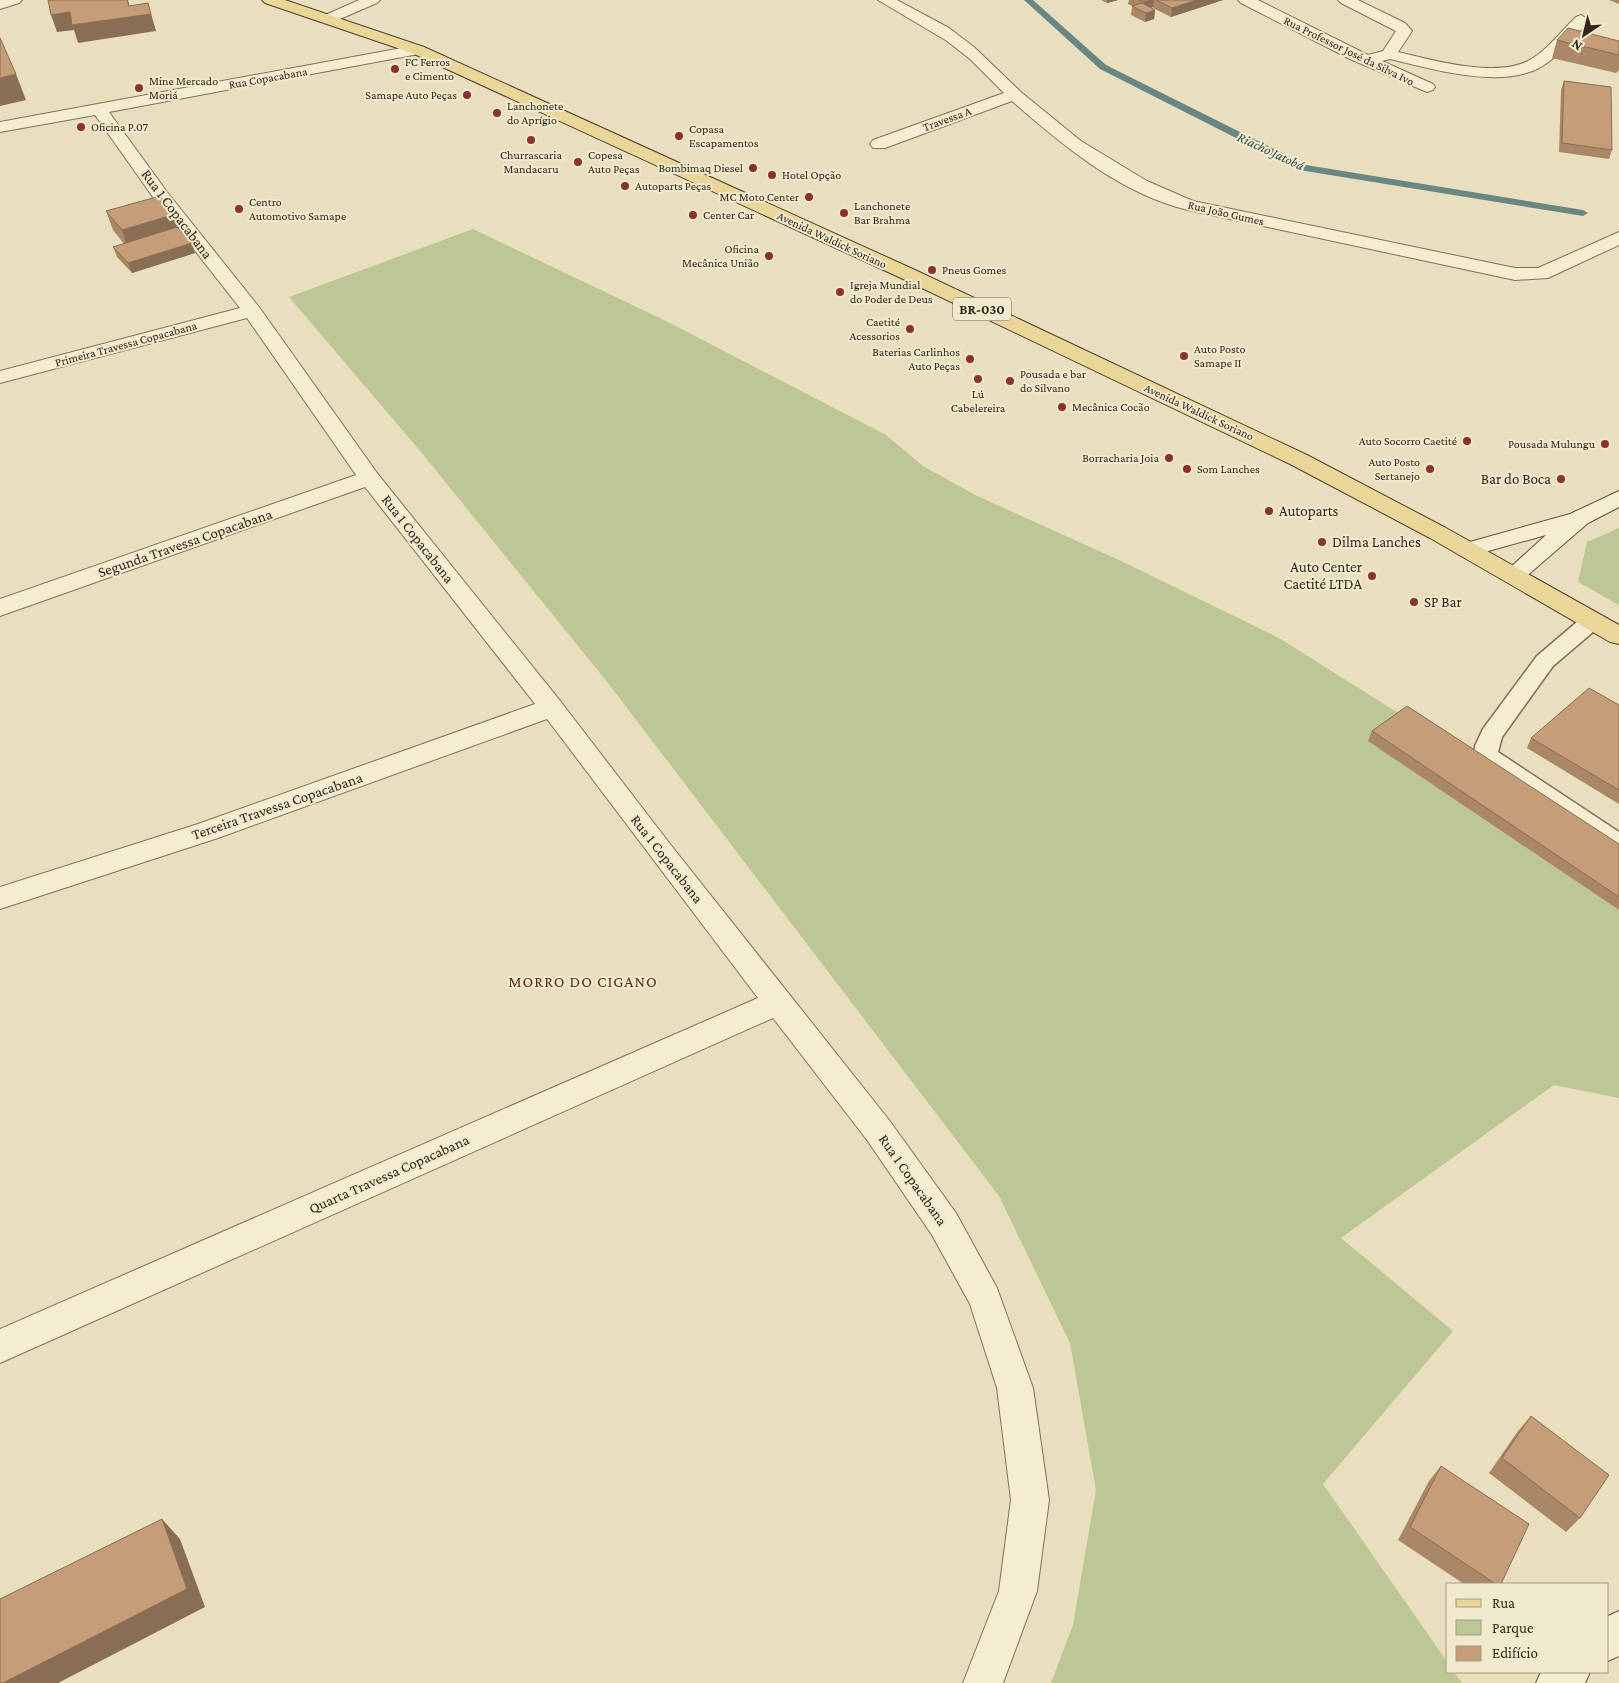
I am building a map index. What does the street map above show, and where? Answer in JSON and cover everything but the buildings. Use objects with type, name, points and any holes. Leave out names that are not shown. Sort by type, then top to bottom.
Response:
[{"type":"main road","name":"Avenida Waldick Soriano","points":[[270,0],[418,50],[899,270],[1261,441],[1514,575],[1619,636]]},
{"type":"street","points":[[0,4],[14,0]]},
{"type":"street","points":[[328,19],[372,0]]},
{"type":"street","name":"Rua João Gumes","points":[[885,0],[930,24],[961,44],[1056,131],[1115,172],[1162,196],[1188,205],[1515,274],[1541,274],[1619,238]]},
{"type":"street","name":"Rua Professor José da Silva Ivo","points":[[1246,0],[1356,56],[1426,87]]},
{"type":"street","points":[[1346,0],[1402,28],[1404,34],[1389,54],[1377,59],[1356,56]]},
{"type":"street","points":[[1389,54],[1425,63],[1476,71],[1509,72],[1533,66],[1581,20]]},
{"type":"street","name":"Rua Copacabana","points":[[0,127],[418,50]]},
{"type":"street","name":"Travessa A","points":[[879,144],[1015,95]]},
{"type":"street","name":"Rua 1 Copacabana","points":[[99,109],[161,196],[252,311],[369,478],[552,708],[660,851],[878,1130],[944,1224],[984,1299],[1015,1388],[1030,1500],[1018,1591],[983,1683]]},
{"type":"street","name":"Primeira Travessa Copacabana","points":[[0,376],[252,311]]},
{"type":"street","name":"Segunda Travessa Copacabana","points":[[0,608],[369,478]]},
{"type":"street","points":[[1467,550],[1580,518],[1619,498]]},
{"type":"street","points":[[1514,575],[1580,518]]},
{"type":"street","name":"Terceira Travessa Copacabana","points":[[0,898],[208,831],[552,708]]},
{"type":"street","name":"Quarta Travessa Copacabana","points":[[0,1346],[779,1002]]},
{"type":"street","points":[[1609,1640],[1619,1631]]},
{"type":"street","points":[[1556,1683],[1569,1673]]},
{"type":"lane","points":[[1592,621],[1545,661],[1491,735],[1486,756],[1619,844]]},
{"type":"green space","points":[[473,229],[666,321],[886,435],[923,466],[975,495],[1119,560],[1279,638],[1403,716],[1369,741],[1619,910],[1619,1098],[1554,1085],[1341,1238],[1453,1331],[1323,1484],[1446,1660],[1446,1673],[1455,1673],[1462,1683],[1051,1683],[1073,1625],[1096,1490],[1070,1343],[999,1196],[608,683],[421,452],[289,297]]},
{"type":"green space","points":[[1619,528],[1619,605],[1578,582],[1587,542]]},
{"type":"waterway","name":"Riacho Jatobá","points":[[1028,0],[1103,67],[1303,168],[1583,213]]},
{"type":"place","name":"FC Ferros e Cimento","points":[[395,69]]},
{"type":"place","name":"Mine Mercado Moriá","points":[[139,88]]},
{"type":"place","name":"Samape Auto Peças","points":[[467,95]]},
{"type":"place","name":"Lanchonete do Aprígio","points":[[497,113]]},
{"type":"place","name":"Oficina P.07","points":[[81,127]]},
{"type":"place","name":"Copasa Escapamentos","points":[[679,136]]},
{"type":"place","name":"Churrascaria Mandacaru","points":[[531,140]]},
{"type":"place","name":"Copesa Auto Peças","points":[[578,162]]},
{"type":"place","name":"Bombimaq Diesel","points":[[753,168]]},
{"type":"place","name":"Hotel Opção","points":[[772,175]]},
{"type":"place","name":"Autoparts Peças","points":[[625,186]]},
{"type":"place","name":"MC Moto Center","points":[[809,197]]},
{"type":"place","name":"Centro Automotivo Samape","points":[[239,209]]},
{"type":"place","name":"Lanchonete Bar Brahma","points":[[844,213]]},
{"type":"place","name":"Center Car","points":[[693,215]]},
{"type":"place","name":"Oficina Mecânica União","points":[[769,256]]},
{"type":"place","name":"Pneus Gomes","points":[[932,270]]},
{"type":"place","name":"Igreja Mundial do Poder de Deus","points":[[840,292]]},
{"type":"place","name":"Caetité Acessorios","points":[[910,329]]},
{"type":"place","name":"Auto Posto Samape II","points":[[1184,356]]},
{"type":"place","name":"Baterias Carlinhos Auto Peças","points":[[970,359]]},
{"type":"place","name":"Lú Cabelereira","points":[[978,379]]},
{"type":"place","name":"Pousada e bar do Silvano","points":[[1010,381]]},
{"type":"place","name":"Mecânica Cocão","points":[[1062,407]]},
{"type":"place","name":"Auto Socorro Caetité","points":[[1467,441]]},
{"type":"place","name":"Pousada Mulungu","points":[[1605,444]]},
{"type":"place","name":"Borracharia Joia","points":[[1169,458]]},
{"type":"place","name":"Som Lanches","points":[[1187,469]]},
{"type":"place","name":"Auto Posto Sertanejo","points":[[1430,469]]},
{"type":"place","name":"Bar do Boca","points":[[1561,479]]},
{"type":"place","name":"Autoparts","points":[[1269,511]]},
{"type":"place","name":"Dilma Lanches","points":[[1322,542]]},
{"type":"place","name":"Auto Center Caetité LTDA","points":[[1372,576]]},
{"type":"place","name":"SP Bar","points":[[1414,602]]},
{"type":"district","name":"MORRO DO CIGANO","points":[[583,981]]}]
